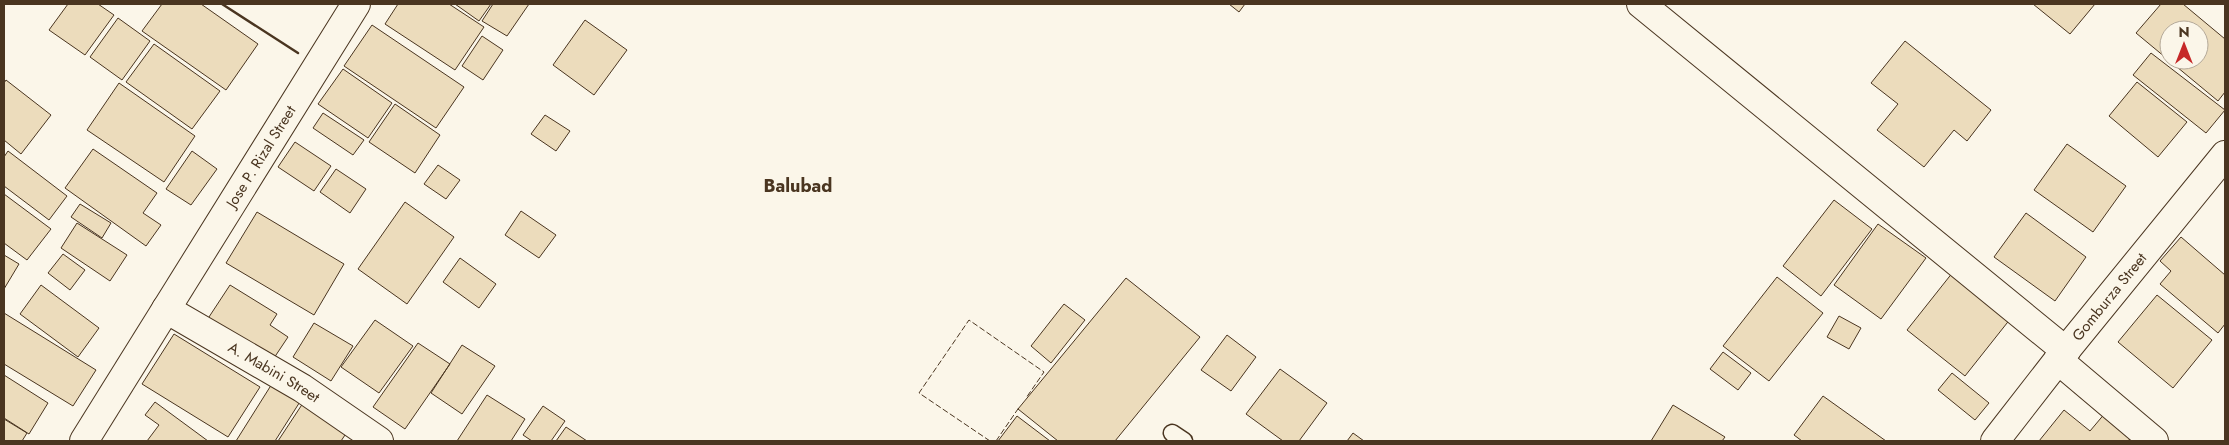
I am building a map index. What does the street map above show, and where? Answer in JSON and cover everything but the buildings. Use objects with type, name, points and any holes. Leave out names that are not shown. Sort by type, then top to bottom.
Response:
[{"type":"street","name":"Jose P. Rizal Street","points":[[84,441],[356,4]]},
{"type":"street","points":[[1641,4],[2062,355],[2154,441]]},
{"type":"street","name":"Gomburza Street","points":[[1995,441],[2062,355],[2225,155]]},
{"type":"street","name":"A. Mabini Street","points":[[166,309],[302,388],[379,441]]},
{"type":"fence","points":[[990,441],[919,393],[969,320],[1044,372],[1026,398]]},
{"type":"fence","points":[[996,441],[1020,406]]},
{"type":"wall","points":[[222,4],[298,53]]},
{"type":"district","name":"Balubad","points":[[798,186]]}]
